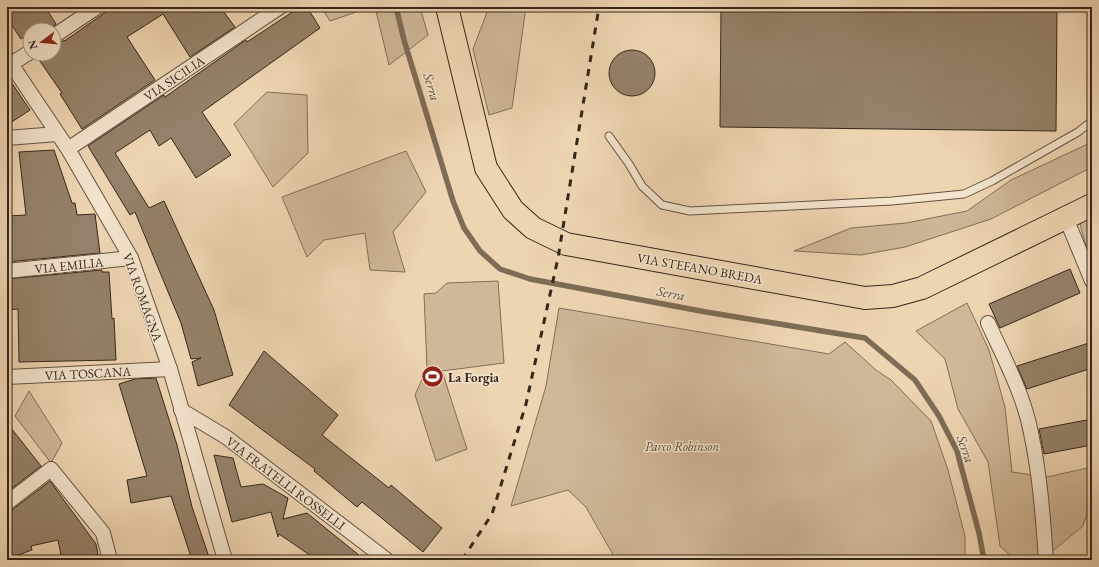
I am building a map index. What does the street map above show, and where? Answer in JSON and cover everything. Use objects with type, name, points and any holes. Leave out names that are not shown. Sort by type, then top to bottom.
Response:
[{"type":"main road","name":"VIA STEFANO BREDA","points":[[447,7],[486,168],[514,210],[533,228],[566,244],[865,298],[893,296],[922,288],[1092,206]]},
{"type":"street","points":[[62,31],[97,7]]},
{"type":"street","name":"VIA SICILIA","points":[[68,149],[280,7]]},
{"type":"street","points":[[9,61],[22,55]]},
{"type":"street","name":"VIA ROMAGNA","points":[[9,61],[68,149],[130,258],[170,369],[225,560]]},
{"type":"street","points":[[7,138],[57,134]]},
{"type":"street","points":[[1066,218],[1092,281]]},
{"type":"street","name":"VIA EMILIA","points":[[7,271],[130,258]]},
{"type":"street","points":[[988,323],[1014,378],[1031,432],[1043,508],[1046,560]]},
{"type":"street","name":"VIA TOSCANA","points":[[7,377],[170,369]]},
{"type":"street","name":"VIA FRATELLI ROSSELLI","points":[[181,410],[226,437],[387,560]]},
{"type":"street","points":[[7,503],[51,469],[103,533],[110,560]]},
{"type":"lane","points":[[609,136],[629,164],[642,186],[662,205],[690,211],[892,200],[964,194],[992,181],[1078,132],[1092,122]]},
{"type":"green space","points":[[321,7],[371,7],[330,21]]},
{"type":"green space","points":[[375,7],[420,7],[428,35],[389,65]]},
{"type":"green space","points":[[489,7],[526,7],[512,108],[489,115],[473,49]]},
{"type":"green space","points":[[267,92],[307,95],[308,153],[273,187],[234,124]]},
{"type":"green space","points":[[1092,142],[1092,167],[991,219],[905,247],[861,255],[794,251],[851,228],[906,223],[967,211],[1011,180]]},
{"type":"green space","points":[[406,151],[426,192],[393,232],[405,272],[370,270],[365,233],[324,240],[307,257],[282,197]]},
{"type":"green space","points":[[1092,206],[1092,255],[1089,257],[1076,209]]},
{"type":"green space","name":"La Forgia","points":[[498,281],[504,363],[442,371],[467,449],[436,461],[415,395],[427,368],[424,294],[436,293],[447,283]]},
{"type":"green space","points":[[967,303],[989,350],[1005,407],[1012,472],[1047,477],[1092,467],[1092,499],[1083,526],[1042,560],[1015,560],[1000,546],[988,462],[958,409],[945,359],[916,331]]},
{"type":"green space","name":"Parco Robinson","points":[[559,308],[829,354],[845,342],[876,370],[891,380],[931,421],[948,470],[965,536],[965,560],[616,560],[586,507],[568,490],[511,506],[546,386]]},
{"type":"green space","points":[[29,391],[62,443],[51,463],[15,416]]},
{"type":"building","points":[[7,7],[45,7],[55,22],[22,22],[21,39],[7,18]]},
{"type":"building","points":[[113,7],[220,7],[235,27],[190,57],[163,14],[127,37],[155,80],[82,129],[60,94],[62,93],[40,62],[62,62],[62,41]]},
{"type":"building","points":[[300,7],[307,7],[320,28],[202,112],[231,155],[196,178],[171,138],[159,146],[150,130],[115,153],[149,208],[164,201],[214,310],[233,375],[198,386],[192,362],[201,358],[191,359],[181,323],[135,212],[130,215],[88,146],[164,95],[165,97],[246,40],[247,42]]},
{"type":"building","points":[[721,7],[1057,7],[1056,131],[720,127]]},
{"type":"building","points":[[628,50],[636,50],[645,54],[651,60],[655,73],[651,86],[645,92],[636,96],[628,96],[619,92],[613,86],[609,77],[609,69],[613,60],[619,54]]},
{"type":"building","points":[[7,76],[30,110],[7,125]]},
{"type":"building","points":[[54,150],[72,203],[75,203],[77,215],[95,214],[100,253],[7,262],[7,216],[26,215],[19,152]]},
{"type":"building","points":[[1070,269],[1080,293],[1000,328],[989,304]]},
{"type":"building","points":[[102,270],[102,272],[109,272],[112,319],[114,318],[116,360],[19,362],[18,309],[7,310],[7,279]]},
{"type":"building","points":[[1092,342],[1092,368],[1027,389],[1017,366]]},
{"type":"building","points":[[264,351],[338,415],[322,435],[389,488],[391,485],[442,528],[423,552],[362,502],[357,507],[314,471],[315,469],[229,405]]},
{"type":"building","points":[[156,378],[177,445],[192,507],[210,560],[192,560],[171,496],[131,503],[127,480],[147,476],[119,384],[135,379]]},
{"type":"building","points":[[1092,419],[1092,445],[1044,454],[1039,429]]},
{"type":"building","points":[[7,423],[41,466],[7,492]]},
{"type":"building","points":[[214,455],[233,458],[241,487],[263,484],[288,498],[283,519],[307,513],[365,560],[317,560],[279,534],[278,537],[271,512],[232,522]]},
{"type":"building","points":[[50,481],[96,544],[99,560],[62,560],[58,540],[31,546],[32,550],[7,559],[7,511],[12,510]]},
{"type":"waterway","name":"Serra","points":[[396,7],[404,40],[453,201],[464,228],[480,251],[500,269],[530,279],[706,312],[865,338],[915,380],[939,416],[957,451],[979,533],[984,560]]},
{"type":"railway","points":[[462,560],[492,514],[526,404],[558,258],[599,7]]},
{"type":"place","name":"La Forgia","points":[[433,377]]}]
